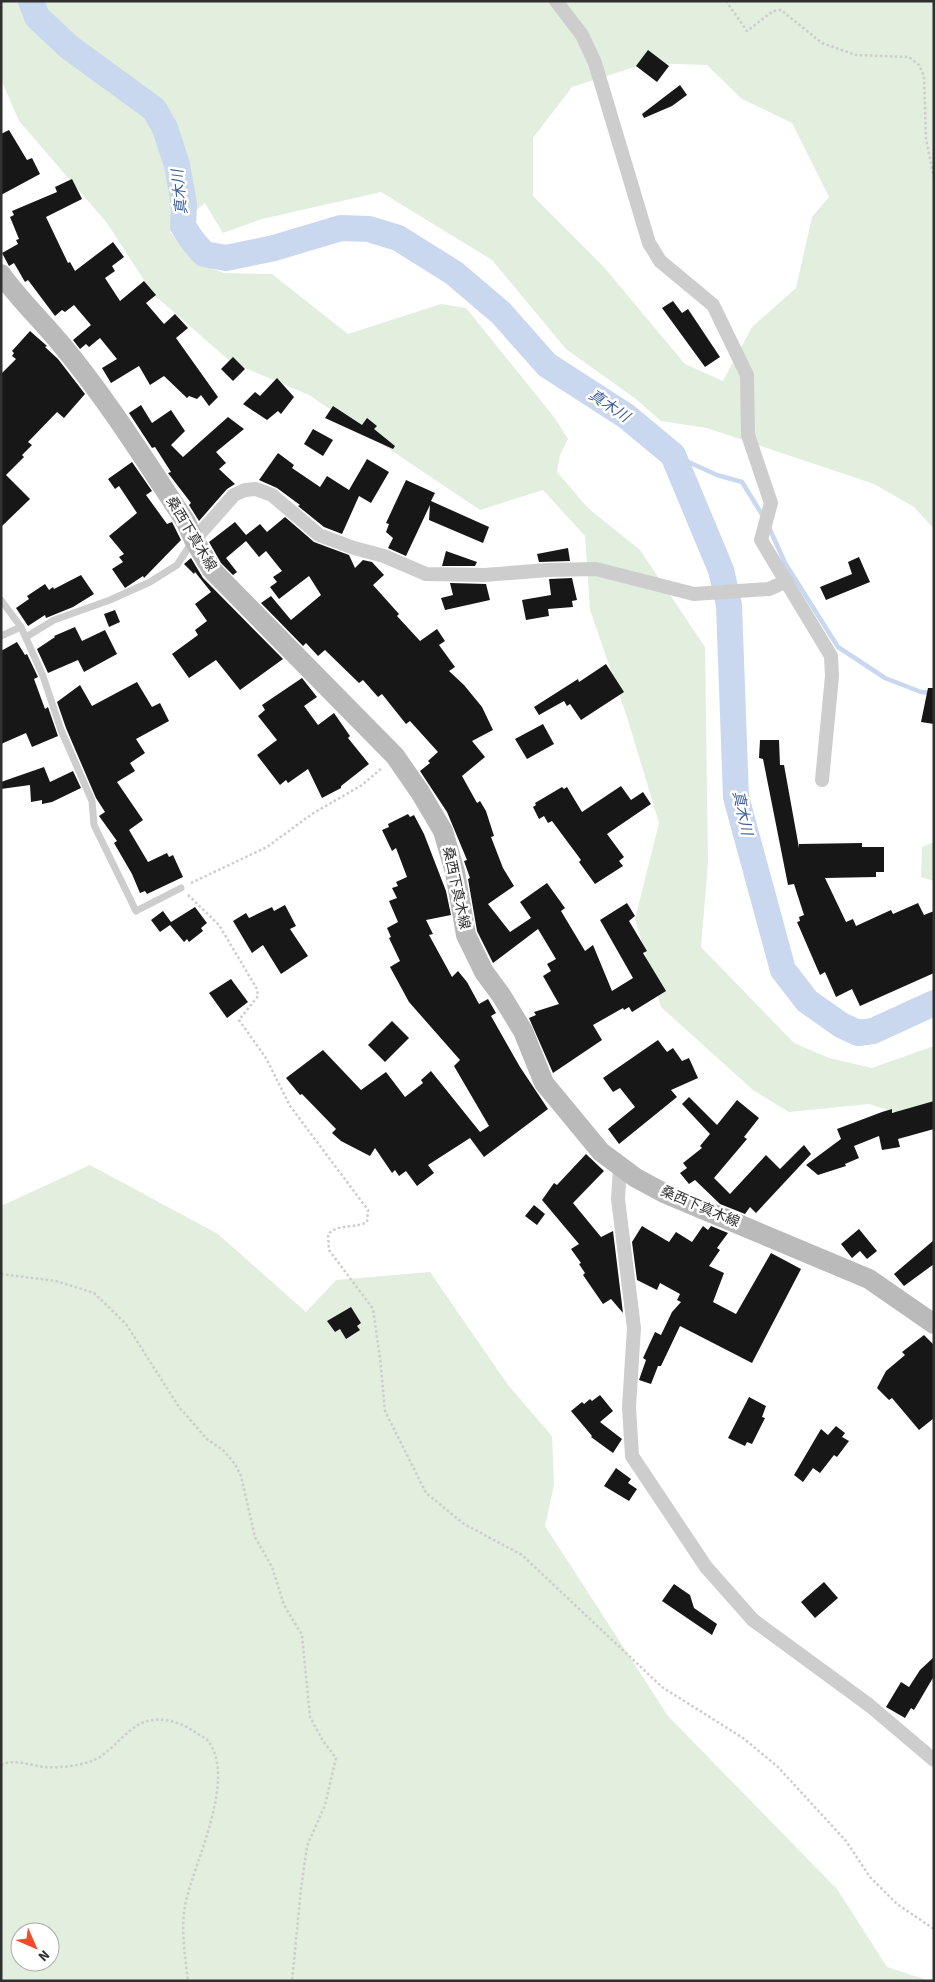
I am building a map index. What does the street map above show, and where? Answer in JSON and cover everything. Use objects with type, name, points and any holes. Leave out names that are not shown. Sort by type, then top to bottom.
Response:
[{"type":"main road","name":"桑西下真木線","points":[[1,274],[28,308],[60,343],[94,387],[186,522],[194,540],[212,570],[395,756],[420,792],[442,831],[454,872],[466,935],[484,972],[523,1031],[544,1083],[601,1152],[620,1167],[664,1193],[869,1279],[934,1324]]},
{"type":"street","points":[[556,1],[582,35],[595,63],[649,243],[660,261],[713,305],[747,375],[748,435],[771,503],[761,540],[787,580],[830,656],[832,676],[822,780]]},
{"type":"street","points":[[194,540],[234,495],[245,490],[256,489],[272,495],[319,535],[354,548],[384,556],[426,574],[484,574],[596,569],[694,594],[770,589],[787,580]]},
{"type":"street","points":[[620,1167],[618,1199],[634,1328],[629,1407],[632,1456],[706,1567],[753,1620],[869,1704],[934,1760]]},
{"type":"lane","points":[[26,637],[54,620],[110,600],[150,582],[177,565],[194,540]]},
{"type":"lane","points":[[1,600],[21,627],[43,676],[61,730],[92,801],[94,825],[136,911],[181,888]]},
{"type":"lane","points":[[1,636],[21,627]]},
{"type":"path","points":[[726,1],[747,31],[774,11],[781,10],[822,43],[856,55],[910,57],[919,65],[924,76],[926,139],[934,180]]},
{"type":"path","points":[[395,756],[362,785],[312,814],[266,847],[181,888],[219,925],[257,989],[258,996],[239,1020],[266,1058],[290,1106],[368,1210],[367,1222],[361,1226],[335,1228],[328,1234],[329,1250],[373,1308],[385,1411],[426,1493],[464,1524],[522,1555],[662,1687],[743,1738],[778,1767],[846,1841],[870,1876],[897,1904],[934,1929]]},
{"type":"path","points":[[1,1274],[56,1281],[94,1293],[126,1324],[179,1407],[207,1439],[224,1450],[235,1464],[241,1476],[255,1537],[272,1568],[284,1605],[302,1635],[310,1717],[323,1741],[336,1758],[325,1805],[308,1846],[301,1889],[292,1981]]},
{"type":"path","points":[[1,1765],[9,1761],[47,1767],[76,1765],[95,1760],[136,1726],[151,1720],[172,1721],[190,1728],[208,1740],[214,1754],[218,1789],[211,1822],[186,1902],[183,1921],[188,1981]]},
{"type":"green space","points":[[1,1],[934,1],[934,529],[914,507],[874,484],[707,428],[661,421],[636,399],[566,349],[492,260],[381,192],[262,219],[223,233],[205,203],[170,232],[197,263],[224,273],[272,274],[348,334],[441,304],[466,308],[554,417],[568,439],[560,455],[557,472],[588,508],[640,550],[705,647],[708,862],[701,947],[794,1043],[829,1058],[872,1068],[934,1046],[934,1125],[869,1104],[789,1112],[753,1090],[661,1007],[635,919],[659,823],[626,714],[590,610],[585,536],[543,490],[480,510],[309,395],[231,362],[153,294],[107,223],[19,121],[1,79]],"holes":[[[647,63],[707,65],[742,99],[792,123],[829,197],[812,217],[796,288],[752,327],[723,381],[685,364],[603,266],[533,196],[533,138],[572,87]]]},
{"type":"green space","points":[[934,842],[934,881],[921,877],[922,847]]},
{"type":"green space","points":[[90,1165],[218,1234],[306,1312],[336,1280],[430,1272],[508,1385],[552,1436],[554,1485],[545,1526],[668,1716],[837,1889],[887,1967],[930,1981],[1,1981],[1,1206]]},
{"type":"building","points":[[648,50],[669,66],[657,82],[636,66]]},
{"type":"building","points":[[680,85],[687,95],[672,106],[644,118],[642,114]]},
{"type":"building","points":[[9,130],[27,160],[32,158],[40,174],[1,195],[1,134]]},
{"type":"building","points":[[72,179],[82,199],[46,217],[68,263],[70,262],[75,271],[113,242],[124,257],[112,266],[115,271],[105,278],[120,301],[144,281],[156,295],[146,303],[164,324],[175,314],[188,328],[176,338],[218,397],[209,406],[201,395],[197,399],[189,396],[187,398],[164,376],[150,385],[139,366],[111,383],[102,368],[117,359],[100,338],[89,347],[86,344],[80,349],[73,340],[91,325],[74,305],[65,312],[62,310],[55,316],[28,280],[25,282],[14,263],[9,266],[2,253],[18,244],[16,240],[19,239],[10,217],[14,215],[12,211],[57,192],[55,187]]},
{"type":"building","points":[[673,301],[682,313],[688,309],[720,357],[705,367],[662,308]]},
{"type":"building","points":[[30,331],[47,346],[45,347],[58,359],[85,394],[64,418],[57,412],[28,442],[32,445],[22,455],[24,457],[6,475],[30,499],[1,527],[1,374],[16,359],[12,356],[14,353],[12,351]]},
{"type":"building","points":[[233,357],[245,369],[233,381],[221,369]]},
{"type":"building","points":[[277,378],[294,397],[281,414],[278,411],[267,420],[243,404],[255,392],[260,396]]},
{"type":"building","points":[[141,405],[152,423],[171,410],[185,431],[171,445],[183,457],[228,417],[244,429],[216,452],[226,463],[219,469],[235,484],[227,489],[199,521],[189,505],[191,503],[168,473],[171,472],[155,447],[152,448],[129,413]]},
{"type":"building","points":[[333,406],[362,425],[367,418],[377,426],[374,429],[395,446],[393,449],[325,418]]},
{"type":"building","points":[[313,429],[333,440],[323,456],[304,444]]},
{"type":"building","points":[[278,453],[294,465],[292,468],[320,487],[327,476],[349,490],[367,459],[389,472],[371,503],[359,496],[342,534],[324,527],[298,506],[300,505],[277,488],[259,480]]},
{"type":"building","points":[[132,462],[152,491],[146,495],[167,524],[172,522],[181,540],[144,578],[143,576],[125,588],[112,569],[123,562],[119,557],[124,554],[109,536],[137,513],[119,486],[115,489],[108,479]]},
{"type":"building","points":[[406,480],[435,493],[431,501],[489,527],[483,543],[429,520],[430,505],[406,556],[388,548],[393,538],[386,532],[389,524],[386,523]]},
{"type":"building","points":[[285,517],[314,542],[349,555],[355,568],[363,560],[372,562],[384,575],[373,585],[399,614],[397,616],[420,641],[437,629],[445,641],[439,645],[455,667],[449,671],[464,685],[482,707],[493,730],[472,741],[485,757],[462,776],[477,803],[480,801],[486,811],[494,836],[491,837],[503,868],[514,886],[488,904],[510,932],[531,918],[520,902],[547,883],[565,908],[561,911],[585,951],[593,945],[612,991],[633,978],[600,920],[627,903],[635,916],[629,921],[647,951],[643,953],[666,991],[632,1012],[629,1007],[624,1010],[623,1008],[593,1025],[602,1040],[553,1073],[529,1018],[536,1015],[534,1012],[559,1004],[543,976],[551,971],[547,964],[556,959],[538,929],[493,963],[477,931],[468,879],[470,878],[464,861],[467,860],[447,812],[420,771],[430,763],[428,761],[438,752],[410,721],[406,724],[382,694],[378,697],[363,680],[359,683],[325,650],[318,656],[306,643],[303,646],[261,603],[271,596],[291,620],[321,595],[309,576],[279,599],[270,587],[277,582],[273,577],[282,571],[266,551],[259,557],[246,541],[226,558],[237,572],[233,575],[221,563],[209,542],[235,522],[246,535],[260,524],[267,532]]},
{"type":"building","points":[[568,548],[570,561],[539,562],[537,554]]},
{"type":"building","points":[[446,551],[477,562],[475,566],[442,566]]},
{"type":"building","points":[[859,557],[870,582],[826,600],[820,587],[852,574],[848,562]]},
{"type":"building","points":[[191,558],[203,578],[283,659],[240,690],[216,660],[189,678],[172,654],[198,635],[195,630],[207,621],[195,604],[211,592],[195,572],[194,574],[184,564]]},
{"type":"building","points":[[81,575],[94,594],[73,607],[46,618],[45,615],[28,626],[16,608],[29,599],[27,596],[45,584],[49,590],[53,587],[54,589]]},
{"type":"building","points":[[572,578],[577,600],[572,601],[573,607],[548,609],[549,616],[526,620],[522,600],[551,595],[549,579]]},
{"type":"building","points":[[450,583],[486,584],[490,600],[445,610],[441,598],[453,595]]},
{"type":"building","points":[[115,610],[120,622],[109,627],[104,614]]},
{"type":"building","points":[[75,627],[82,641],[105,630],[117,654],[84,672],[78,660],[48,673],[37,649],[54,636]]},
{"type":"building","points":[[17,642],[25,655],[27,654],[38,677],[34,679],[45,709],[48,707],[58,736],[32,747],[26,733],[1,744],[1,651]]},
{"type":"building","points":[[606,664],[624,692],[581,720],[570,704],[567,706],[564,701],[539,715],[534,707],[578,679],[579,682]]},
{"type":"building","points":[[302,678],[317,697],[304,706],[318,725],[334,713],[350,736],[348,738],[369,764],[341,786],[341,788],[322,798],[308,769],[288,783],[286,780],[280,785],[257,755],[277,740],[258,716],[265,710],[262,705]]},
{"type":"building","points":[[137,682],[152,707],[160,703],[169,721],[136,739],[145,753],[130,763],[135,771],[117,782],[143,820],[129,830],[148,862],[167,853],[169,857],[173,855],[183,877],[147,894],[145,891],[140,893],[132,874],[114,843],[117,841],[99,816],[105,812],[96,798],[57,702],[80,685],[92,706]]},
{"type":"building","points":[[928,688],[934,688],[934,724],[921,722]]},
{"type":"building","points":[[543,724],[554,744],[527,759],[515,739]]},
{"type":"building","points":[[760,740],[779,740],[780,765],[784,765],[799,848],[799,844],[862,843],[862,847],[884,847],[884,872],[876,872],[876,877],[825,878],[846,922],[853,919],[856,926],[891,910],[893,914],[918,903],[924,915],[934,911],[934,973],[860,1006],[852,989],[836,997],[825,972],[820,975],[797,922],[800,921],[799,917],[804,915],[794,884],[788,885],[763,759],[759,758]]},
{"type":"building","points":[[44,767],[50,782],[73,771],[81,788],[52,802],[42,804],[42,800],[31,802],[30,785],[1,789],[1,782]]},
{"type":"building","points":[[621,786],[631,800],[643,792],[651,804],[607,834],[624,857],[619,861],[623,866],[595,884],[579,862],[581,860],[552,821],[548,823],[544,816],[539,819],[533,807],[536,805],[535,803],[562,787],[564,789],[567,787],[582,812]]},
{"type":"building","points":[[408,814],[410,817],[414,815],[424,834],[446,891],[451,915],[426,920],[433,934],[429,935],[452,977],[458,971],[467,982],[479,1004],[488,999],[496,1013],[491,1016],[520,1067],[548,1109],[484,1157],[470,1138],[428,1165],[434,1173],[417,1186],[406,1171],[399,1176],[395,1170],[392,1173],[375,1148],[370,1156],[341,1141],[332,1133],[336,1129],[302,1094],[300,1095],[286,1078],[323,1050],[361,1090],[386,1072],[405,1097],[423,1083],[421,1080],[431,1071],[480,1132],[489,1126],[454,1066],[460,1060],[409,1002],[390,967],[400,961],[389,938],[391,937],[387,928],[398,922],[389,901],[397,898],[392,888],[398,886],[396,882],[407,877],[396,848],[392,851],[382,830],[389,827],[388,824]]},
{"type":"building","points":[[285,905],[296,926],[290,929],[308,956],[281,974],[263,945],[252,953],[233,921],[246,913],[249,918],[272,907],[274,911]]},
{"type":"building","points":[[195,907],[207,923],[201,928],[203,931],[189,942],[187,939],[184,942],[170,925],[160,932],[151,920],[163,911],[171,922]]},
{"type":"building","points":[[231,979],[248,1002],[227,1018],[209,993]]},
{"type":"building","points":[[392,1021],[409,1038],[385,1062],[368,1045]]},
{"type":"building","points":[[658,1040],[667,1052],[673,1048],[682,1061],[689,1058],[698,1078],[671,1090],[677,1097],[619,1144],[608,1129],[635,1107],[620,1088],[613,1092],[603,1078]]},
{"type":"building","points":[[689,1097],[717,1125],[737,1100],[759,1118],[744,1137],[747,1139],[714,1178],[730,1194],[766,1155],[780,1169],[804,1145],[811,1154],[756,1213],[750,1207],[745,1214],[720,1204],[695,1180],[689,1184],[680,1173],[687,1168],[683,1163],[702,1148],[700,1146],[710,1134],[682,1104]]},
{"type":"building","points":[[934,1101],[934,1129],[898,1139],[900,1147],[882,1150],[879,1136],[854,1146],[859,1158],[845,1164],[846,1166],[818,1175],[806,1165],[841,1139],[837,1129],[892,1109],[892,1113]]},
{"type":"building","points":[[586,1154],[604,1171],[573,1203],[601,1237],[613,1231],[623,1313],[611,1299],[603,1304],[583,1275],[585,1273],[579,1264],[581,1263],[571,1249],[579,1244],[542,1200],[554,1183],[557,1185]]},
{"type":"building","points":[[534,1205],[545,1214],[537,1225],[525,1216]]},
{"type":"building","points":[[642,1226],[669,1242],[676,1232],[692,1242],[703,1226],[708,1230],[711,1226],[728,1233],[717,1248],[720,1250],[709,1266],[724,1273],[713,1302],[736,1314],[771,1253],[801,1269],[752,1363],[680,1326],[661,1366],[658,1366],[651,1384],[639,1380],[646,1360],[643,1358],[655,1332],[661,1335],[672,1312],[681,1302],[677,1300],[680,1294],[660,1283],[657,1290],[637,1280],[632,1242]]},
{"type":"building","points":[[859,1229],[877,1251],[867,1259],[860,1251],[852,1258],[841,1244]]},
{"type":"building","points":[[934,1240],[934,1264],[904,1286],[894,1274]]},
{"type":"building","points":[[351,1307],[361,1323],[357,1326],[360,1330],[346,1339],[340,1329],[335,1332],[327,1321]]},
{"type":"building","points":[[924,1335],[934,1345],[934,1418],[919,1430],[892,1398],[889,1400],[877,1388],[886,1371],[905,1355],[902,1352]]},
{"type":"building","points":[[600,1395],[613,1411],[600,1422],[622,1439],[613,1453],[591,1437],[571,1411],[582,1402],[584,1404],[590,1399],[592,1401]]},
{"type":"building","points":[[749,1397],[766,1406],[762,1417],[765,1418],[752,1444],[747,1442],[745,1446],[728,1438]]},
{"type":"building","points":[[836,1426],[845,1433],[842,1437],[849,1441],[837,1457],[834,1455],[820,1473],[813,1468],[803,1482],[794,1475],[821,1429],[828,1435]]},
{"type":"building","points":[[616,1468],[631,1479],[628,1483],[637,1489],[629,1501],[604,1486]]},
{"type":"building","points":[[824,1582],[838,1598],[815,1618],[801,1602]]},
{"type":"building","points":[[674,1584],[690,1595],[694,1608],[717,1624],[712,1635],[662,1601]]},
{"type":"building","points":[[934,1657],[934,1676],[914,1710],[911,1708],[905,1718],[886,1707],[901,1682],[909,1687],[920,1670]]},
{"type":"waterway","name":"真木川","points":[[31,1],[37,17],[69,47],[154,109],[165,128],[177,165],[184,204],[183,226],[204,254],[226,258],[274,248],[341,228],[369,229],[398,238],[454,273],[501,313],[547,365],[626,416],[673,455],[721,570],[729,605],[736,797],[783,970],[807,1001],[841,1025],[858,1033],[873,1031],[934,1003]]},
{"type":"waterway","points":[[673,455],[717,475],[742,482],[763,516]]},
{"type":"waterway","points":[[768,525],[785,563],[838,647],[885,678],[921,692],[932,693]]}]
